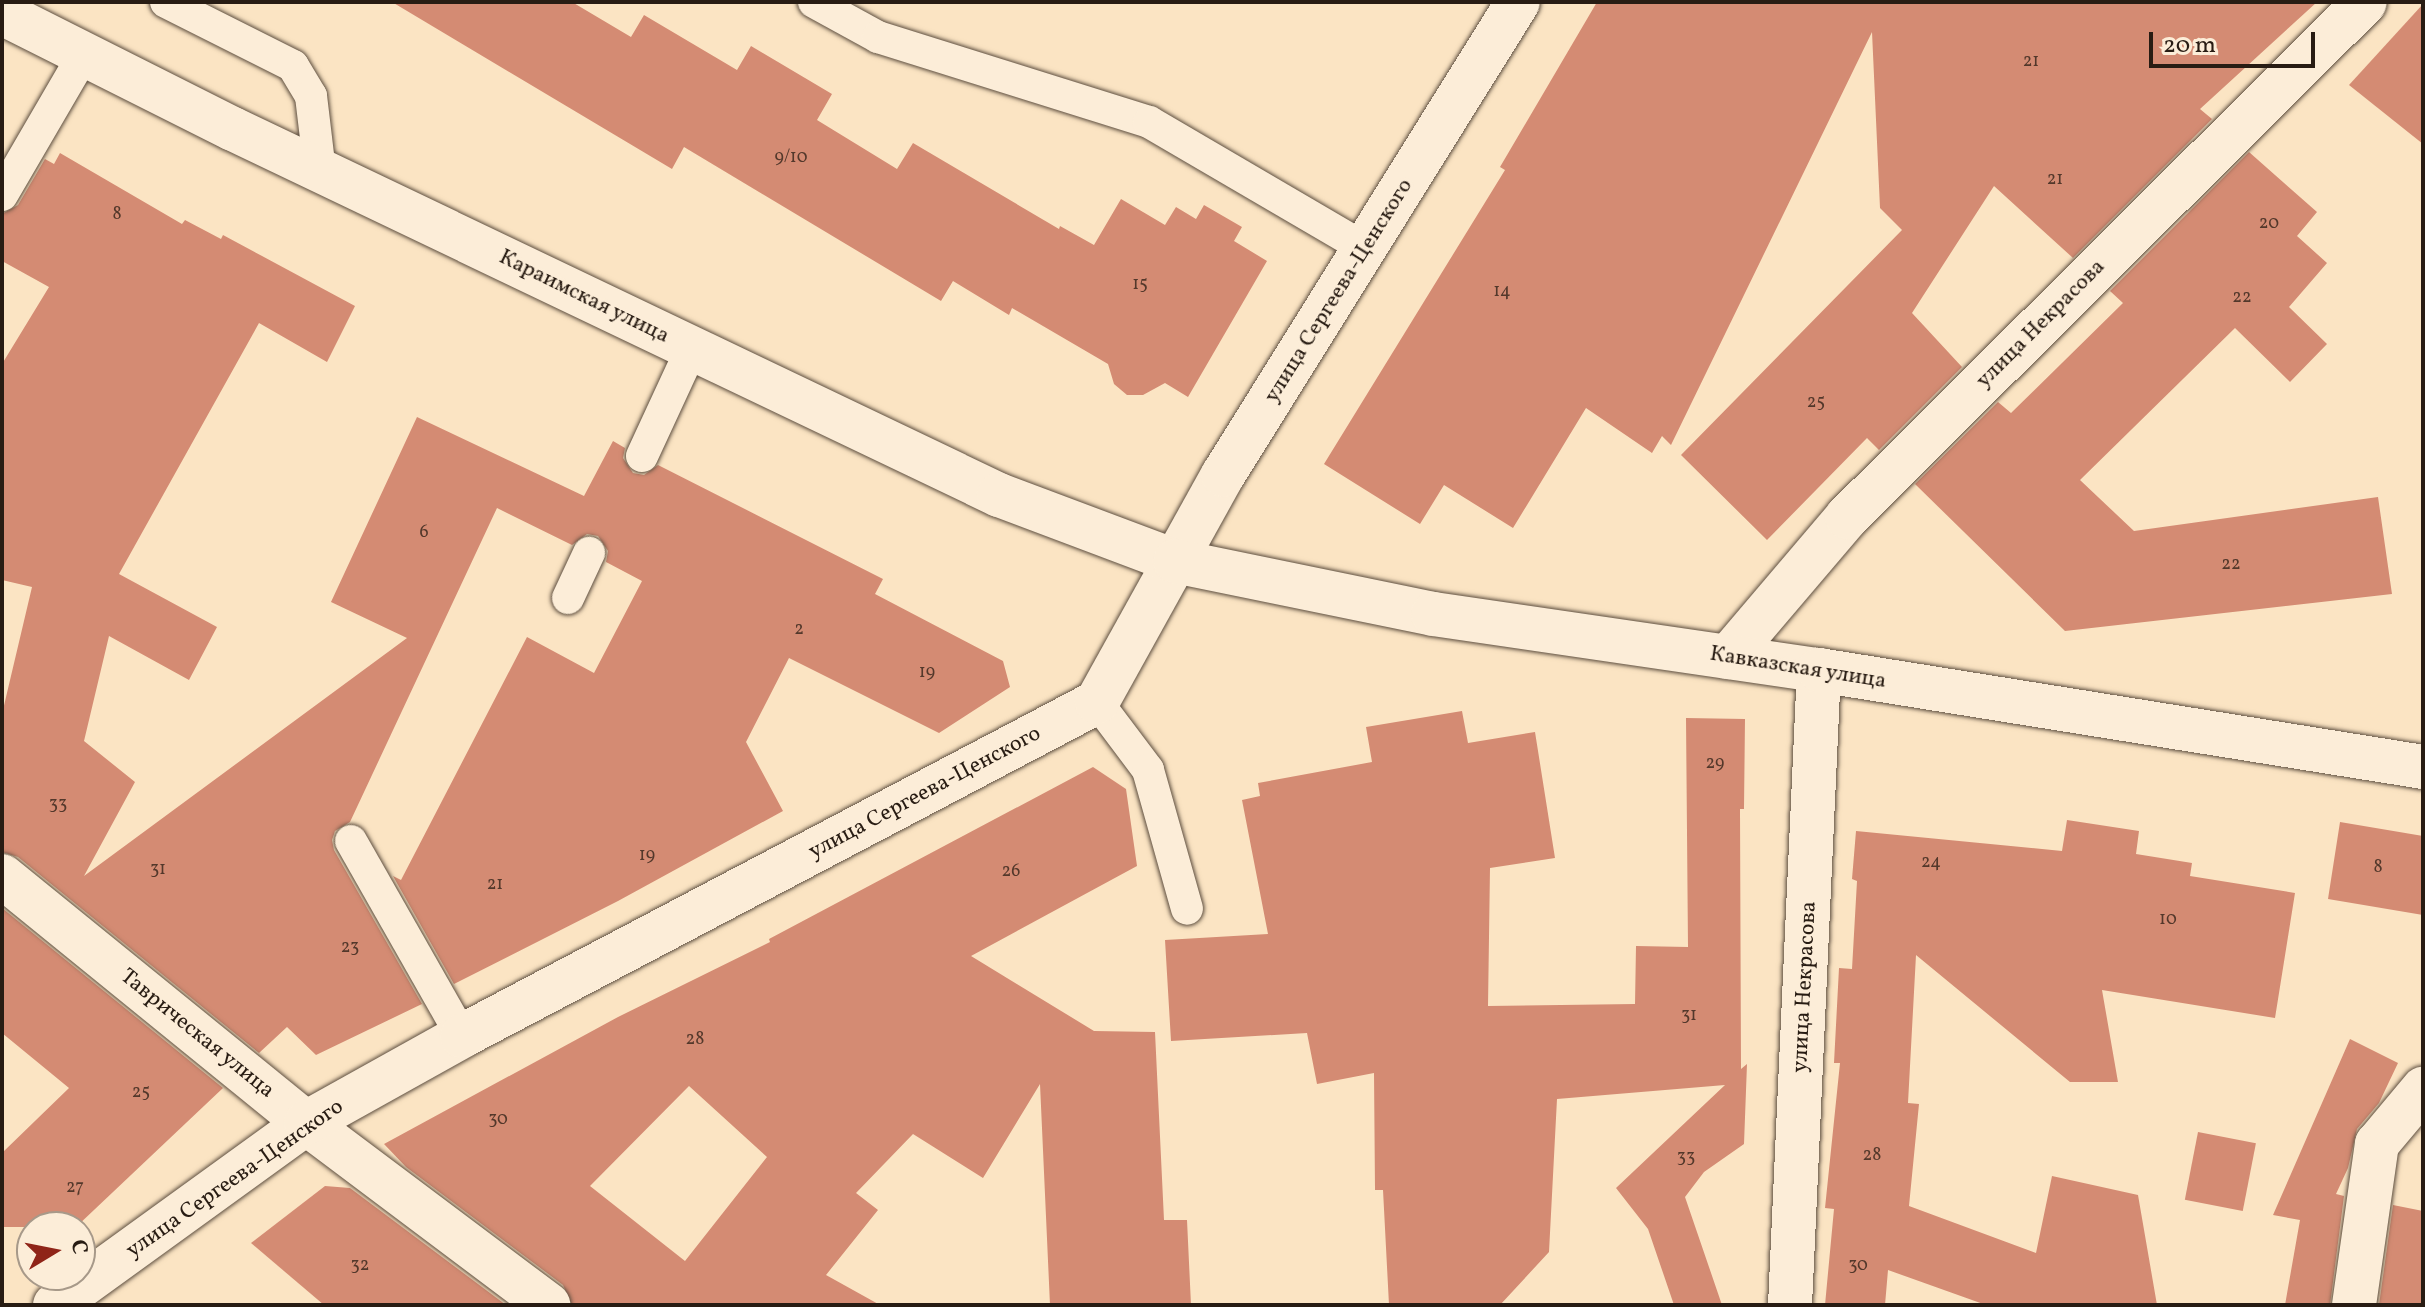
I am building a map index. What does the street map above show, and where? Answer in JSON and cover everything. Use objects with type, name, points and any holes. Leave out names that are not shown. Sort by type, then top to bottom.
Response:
[{"type":"street","name":"улица Сергеева-Ценского","points":[[55,1305],[306,1123],[462,1036],[1097,702],[1238,451],[1518,2]]},
{"type":"street","name":"улица Некрасова","points":[[1728,657],[1847,517],[2365,2]]},
{"type":"street","name":"Караимская улица","points":[[2,13],[320,171],[999,495],[1175,561]]},
{"type":"street","name":"Кавказская улица","points":[[1175,561],[1433,614],[1819,670],[2423,767]]},
{"type":"street","name":"улица Некрасова","points":[[1790,1305],[1819,670]]},
{"type":"street","name":"Таврическая улица","points":[[2,876],[306,1123],[548,1305]]},
{"type":"street","points":[[2354,1305],[2377,1144],[2423,1089]]},
{"type":"lane","points":[[166,2],[293,66],[311,96],[320,171]]},
{"type":"lane","points":[[814,2],[878,37],[1149,122],[1366,249]]},
{"type":"lane","points":[[2,195],[84,54]]},
{"type":"lane","points":[[642,456],[692,348]]},
{"type":"lane","points":[[568,598],[589,553]]},
{"type":"lane","points":[[1097,702],[1148,770],[1187,909]]},
{"type":"lane","points":[[351,841],[462,1036]]},
{"type":"building","points":[[392,2],[572,2],[631,37],[644,15],[737,70],[751,46],[832,94],[817,120],[897,169],[913,143],[1059,229],[1060,226],[1094,245],[1121,199],[1165,225],[1176,207],[1196,219],[1204,205],[1242,227],[1234,241],[1267,261],[1188,397],[1165,383],[1143,395],[1127,395],[1114,384],[1108,364],[1012,308],[1009,315],[953,281],[941,301],[684,147],[672,169]]},
{"type":"building","points":[[1597,2],[2317,2],[2200,109],[2212,119],[2073,258],[1994,186],[1912,313],[1962,367],[1879,450],[1867,438],[1767,540],[1681,455],[1902,230],[1880,208],[1872,32],[1671,445],[1662,436],[1652,453],[1586,408],[1513,528],[1444,485],[1420,524],[1324,464],[1505,170],[1500,167]]},
{"type":"building","points":[[2423,4],[2423,144],[2349,85]]},
{"type":"building","points":[[2249,152],[2317,212],[2297,236],[2327,263],[2289,307],[2327,344],[2290,382],[2235,328],[2080,480],[2134,531],[2378,497],[2392,594],[2065,631],[1915,484],[1998,402],[2011,413],[2123,303],[2110,291]]},
{"type":"building","points":[[60,153],[182,224],[185,220],[221,239],[223,235],[355,306],[327,362],[259,323],[119,574],[217,627],[189,680],[109,636],[84,741],[135,782],[84,876],[407,638],[331,602],[417,417],[584,496],[613,441],[625,448],[623,458],[633,473],[644,475],[658,465],[883,579],[875,594],[1003,661],[1010,687],[939,733],[789,658],[746,742],[783,811],[618,901],[454,984],[393,876],[401,880],[527,637],[594,673],[642,581],[606,562],[608,551],[598,536],[587,534],[572,545],[497,508],[350,822],[335,831],[332,840],[334,850],[422,1004],[316,1055],[287,1027],[259,1053],[18,857],[2,852],[2,714],[32,587],[2,580],[2,364],[49,287],[2,261],[2,214],[18,205],[45,159],[54,164]]},
{"type":"building","points":[[1462,711],[1468,743],[1535,732],[1555,858],[1490,868],[1488,1006],[1635,1004],[1636,946],[1688,947],[1686,718],[1745,719],[1744,809],[1740,809],[1741,1069],[1747,1064],[1744,1144],[1704,1172],[1685,1197],[1722,1305],[1674,1305],[1648,1229],[1616,1188],[1725,1085],[1557,1099],[1549,1252],[1500,1305],[1389,1305],[1383,1190],[1375,1190],[1374,1073],[1317,1084],[1307,1033],[1171,1041],[1165,940],[1268,934],[1242,800],[1260,796],[1258,783],[1372,762],[1366,727]]},
{"type":"building","points":[[1093,767],[1126,789],[1137,866],[971,956],[1094,1031],[1155,1032],[1164,1220],[1187,1220],[1191,1305],[1050,1305],[1040,1084],[983,1178],[913,1134],[856,1193],[878,1210],[826,1275],[880,1305],[572,1305],[563,1285],[406,1167],[384,1144],[618,1017],[770,942],[769,939]],"holes":[[[689,1086],[767,1157],[685,1261],[590,1186]]]},
{"type":"building","points":[[2067,820],[2139,831],[2136,854],[2192,863],[2190,876],[2295,893],[2275,1018],[2102,990],[2118,1082],[2070,1082],[1916,955],[1908,1103],[1919,1104],[1909,1206],[2036,1253],[2052,1176],[2138,1195],[2157,1305],[1986,1305],[1888,1270],[1885,1305],[1825,1305],[1834,1209],[1825,1208],[1840,1063],[1834,1063],[1839,968],[1852,969],[1857,881],[1852,879],[1856,831],[2062,851]]},
{"type":"building","points":[[2340,822],[2423,836],[2423,915],[2328,899]]},
{"type":"building","points":[[2,908],[223,1088],[93,1211],[16,1211],[16,1227],[2,1227],[2,1153],[69,1088],[2,1033]]},
{"type":"building","points":[[2350,1039],[2398,1063],[2379,1103],[2357,1129],[2348,1168],[2336,1194],[2344,1196],[2330,1305],[2285,1305],[2300,1220],[2273,1215]]},
{"type":"building","points":[[2198,1132],[2256,1143],[2243,1211],[2185,1200]]},
{"type":"building","points":[[325,1186],[350,1188],[506,1305],[324,1305],[251,1243]]},
{"type":"building","points":[[2393,1205],[2423,1211],[2423,1305],[2379,1305]]}]
